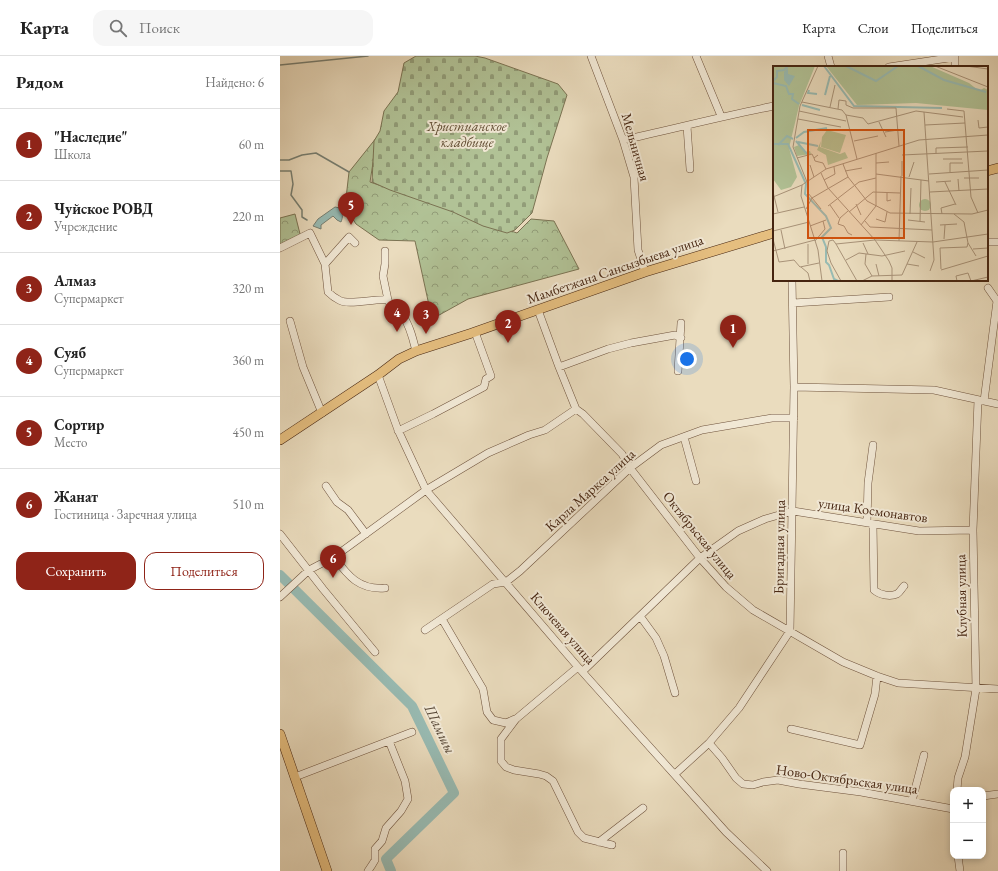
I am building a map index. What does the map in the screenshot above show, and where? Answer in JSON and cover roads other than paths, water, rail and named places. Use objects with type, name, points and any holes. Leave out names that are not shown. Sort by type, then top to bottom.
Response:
[{"type":"main road","points":[[988,171],[998,168]]},
{"type":"main road","name":"Мамбетжана Сансызбыева улица","points":[[280,440],[400,359],[416,351],[475,332],[645,272],[773,233]]},
{"type":"main road","points":[[280,734],[282,748],[295,777],[327,871]]},
{"type":"street","name":"Мельничная","points":[[591,56],[623,140],[634,177],[638,250],[645,272]]},
{"type":"street","points":[[696,56],[720,116]]},
{"type":"street","points":[[828,56],[832,66]]},
{"type":"street","points":[[896,66],[955,57]]},
{"type":"street","points":[[623,140],[687,126],[720,116],[773,106]]},
{"type":"street","points":[[687,126],[690,169]]},
{"type":"street","points":[[280,248],[310,233],[325,264],[328,292],[340,301],[388,300]]},
{"type":"street","points":[[325,264],[349,237],[355,243]]},
{"type":"street","points":[[385,251],[383,276],[388,300],[391,307],[402,314],[411,332],[416,351]]},
{"type":"street","name":"Бригадная улица","points":[[790,631],[794,418],[792,281]]},
{"type":"street","name":"Клубная улица","points":[[957,787],[958,778],[965,757],[976,689],[973,530],[981,400],[997,301],[988,288]]},
{"type":"street","points":[[792,303],[889,297]]},
{"type":"street","name":"Октябрьская улица","points":[[538,310],[576,409],[583,414],[622,454],[630,468],[700,558],[726,587],[753,610],[843,662],[898,683],[976,689],[998,689]]},
{"type":"street","points":[[290,321],[303,366],[322,413]]},
{"type":"street","points":[[678,371],[681,323]]},
{"type":"street","points":[[398,431],[434,414],[484,387],[486,379],[491,376],[475,332]]},
{"type":"street","points":[[559,367],[608,349],[631,343],[676,335],[681,338]]},
{"type":"street","name":"Ключевая улица","points":[[378,375],[398,431],[426,490],[581,669],[726,832],[767,871]]},
{"type":"street","points":[[794,387],[934,390],[998,404]]},
{"type":"street","points":[[282,594],[308,570],[334,557],[426,490],[488,453],[529,435],[545,430],[576,409]]},
{"type":"street","name":"Карла Маркса улица","points":[[425,630],[493,584],[506,582],[520,571],[630,468],[661,444],[702,430],[772,418],[794,418]]},
{"type":"street","points":[[684,436],[696,481]]},
{"type":"street","points":[[873,445],[868,483],[874,590],[878,594],[898,594],[904,586]]},
{"type":"street","points":[[326,486],[337,502],[348,510],[366,534]]},
{"type":"street","points":[[612,845],[584,838],[578,832],[553,781],[546,776],[506,767],[502,761],[502,739],[514,722],[581,669],[640,616],[700,558],[738,531],[766,519],[793,511]]},
{"type":"street","name":"улица Космонавтов","points":[[793,511],[919,531],[973,530]]},
{"type":"street","points":[[280,534],[375,652]]},
{"type":"street","points":[[334,557],[344,570],[360,584],[370,588],[385,588]]},
{"type":"street","points":[[640,616],[656,638],[664,656],[675,693]]},
{"type":"street","points":[[442,619],[483,689],[487,712],[493,720],[506,723],[514,722]]},
{"type":"street","points":[[675,774],[709,743],[739,708],[790,631]]},
{"type":"street","points":[[791,729],[860,745],[875,694],[877,676]]},
{"type":"street","points":[[295,777],[412,732]]},
{"type":"street","points":[[368,871],[374,860],[375,849],[382,841],[386,828],[401,811],[408,799],[405,781],[389,741]]},
{"type":"street","name":"Ново-Октябрьская улица","points":[[709,743],[736,778],[743,784],[753,785],[778,780],[861,792],[950,808]]},
{"type":"street","points":[[912,801],[924,755]]},
{"type":"street","points":[[986,796],[998,794]]},
{"type":"street","points":[[599,842],[643,808]]},
{"type":"street","points":[[842,871],[843,853]]},
{"type":"street","points":[[958,859],[960,871]]},
{"type":"water","points":[[335,207],[340,208],[341,210],[341,222],[333,216],[321,225],[321,229],[313,226],[318,219]]},
{"type":"waterway","points":[[280,65],[368,56]]},
{"type":"waterway","points":[[280,160],[289,160],[302,155],[316,153],[349,172]]},
{"type":"waterway","points":[[280,171],[291,171],[293,184],[291,195],[302,210],[302,217],[307,220]]},
{"type":"waterway","name":"Шамшы","points":[[280,575],[412,706],[454,793],[386,859],[391,871]]},
{"type":"place","name":"Сортир","points":[[351,225]]},
{"type":"place","name":"Суяб","points":[[397,332]]},
{"type":"place","name":"Алмаз","points":[[426,334]]},
{"type":"place","name":"Чуйское РОВД","points":[[508,343]]},
{"type":"place","name":"\"Наследие\"","points":[[733,348]]},
{"type":"place","name":"Жанат","points":[[333,578]]},
{"type":"park label","name":"Христианское кладбище","points":[[467,134]]}]
